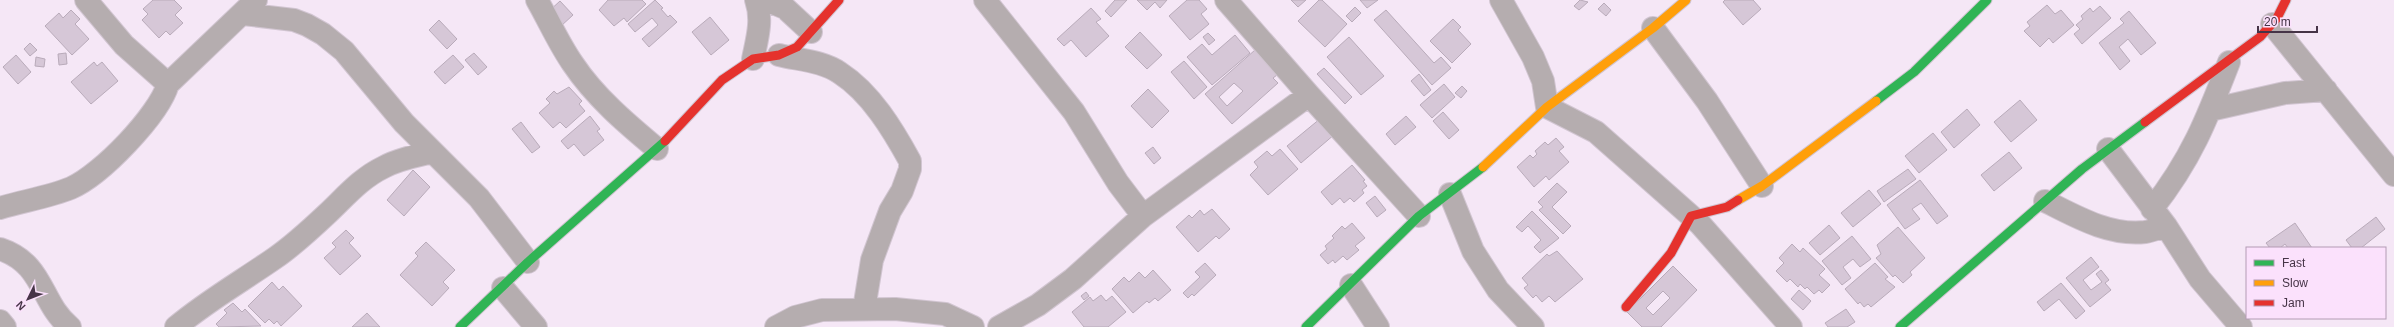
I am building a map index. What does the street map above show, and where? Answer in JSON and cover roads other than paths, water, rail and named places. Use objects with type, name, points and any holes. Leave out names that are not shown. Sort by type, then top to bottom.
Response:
[{"type":"street","points":[[86,0],[124,45],[168,84]]},
{"type":"street","points":[[537,0],[578,70],[597,94],[628,125],[657,148]]},
{"type":"street","points":[[752,59],[760,25],[760,10],[756,0]]},
{"type":"street","points":[[766,0],[785,8],[811,32]]},
{"type":"street","points":[[460,327],[503,288],[528,262],[657,148],[687,119],[722,80],[752,59],[779,55],[797,47],[811,32],[819,20],[839,0]]},
{"type":"street","points":[[985,0],[1074,112],[1118,183],[1143,216]]},
{"type":"street","points":[[1226,0],[1309,95],[1419,216]]},
{"type":"street","points":[[1501,0],[1533,57],[1543,80],[1547,107]]},
{"type":"street","points":[[1306,327],[1351,285],[1419,216],[1450,194],[1496,157],[1547,107],[1653,28],[1686,0]]},
{"type":"street","points":[[1626,307],[1671,253],[1691,216],[1727,207],[1762,186],[1914,72],[1987,0]]},
{"type":"street","points":[[1900,327],[2044,201],[2108,149],[2229,62],[2260,37],[2272,24],[2286,0]]},
{"type":"street","points":[[0,208],[71,188],[88,178],[136,134],[165,95],[168,84],[249,7],[294,20],[324,34],[360,68],[383,100],[479,198],[528,262]]},
{"type":"street","points":[[2272,24],[2394,175]]},
{"type":"street","points":[[1653,28],[1707,102],[1762,186]]},
{"type":"street","points":[[779,55],[819,64],[840,72],[880,114],[910,161],[910,169],[902,191],[890,211],[872,260],[864,309]]},
{"type":"street","points":[[2152,209],[2175,180],[2202,132],[2229,62]]},
{"type":"street","points":[[2210,110],[2285,93],[2326,90]]},
{"type":"street","points":[[999,327],[1038,305],[1073,279],[1143,216],[1309,95]]},
{"type":"street","points":[[1547,107],[1596,132],[1691,216],[1715,240],[1791,327]]},
{"type":"street","points":[[2108,149],[2166,226],[2200,278],[2240,327]]},
{"type":"street","points":[[176,327],[200,306],[275,258],[297,241],[349,191],[368,176],[403,159],[433,152]]},
{"type":"street","points":[[1450,194],[1473,251],[1498,290],[1532,327]]},
{"type":"street","points":[[2044,201],[2084,220],[2114,230],[2145,232],[2166,226]]},
{"type":"street","points":[[0,249],[24,261],[33,272],[49,301],[70,327]]},
{"type":"street","points":[[1351,285],[1378,327]]},
{"type":"street","points":[[503,288],[536,327]]},
{"type":"street","points":[[776,327],[795,317],[822,310],[864,309],[895,309],[945,314],[973,327]]},
{"type":"street","points":[[0,321],[5,327]]}]
